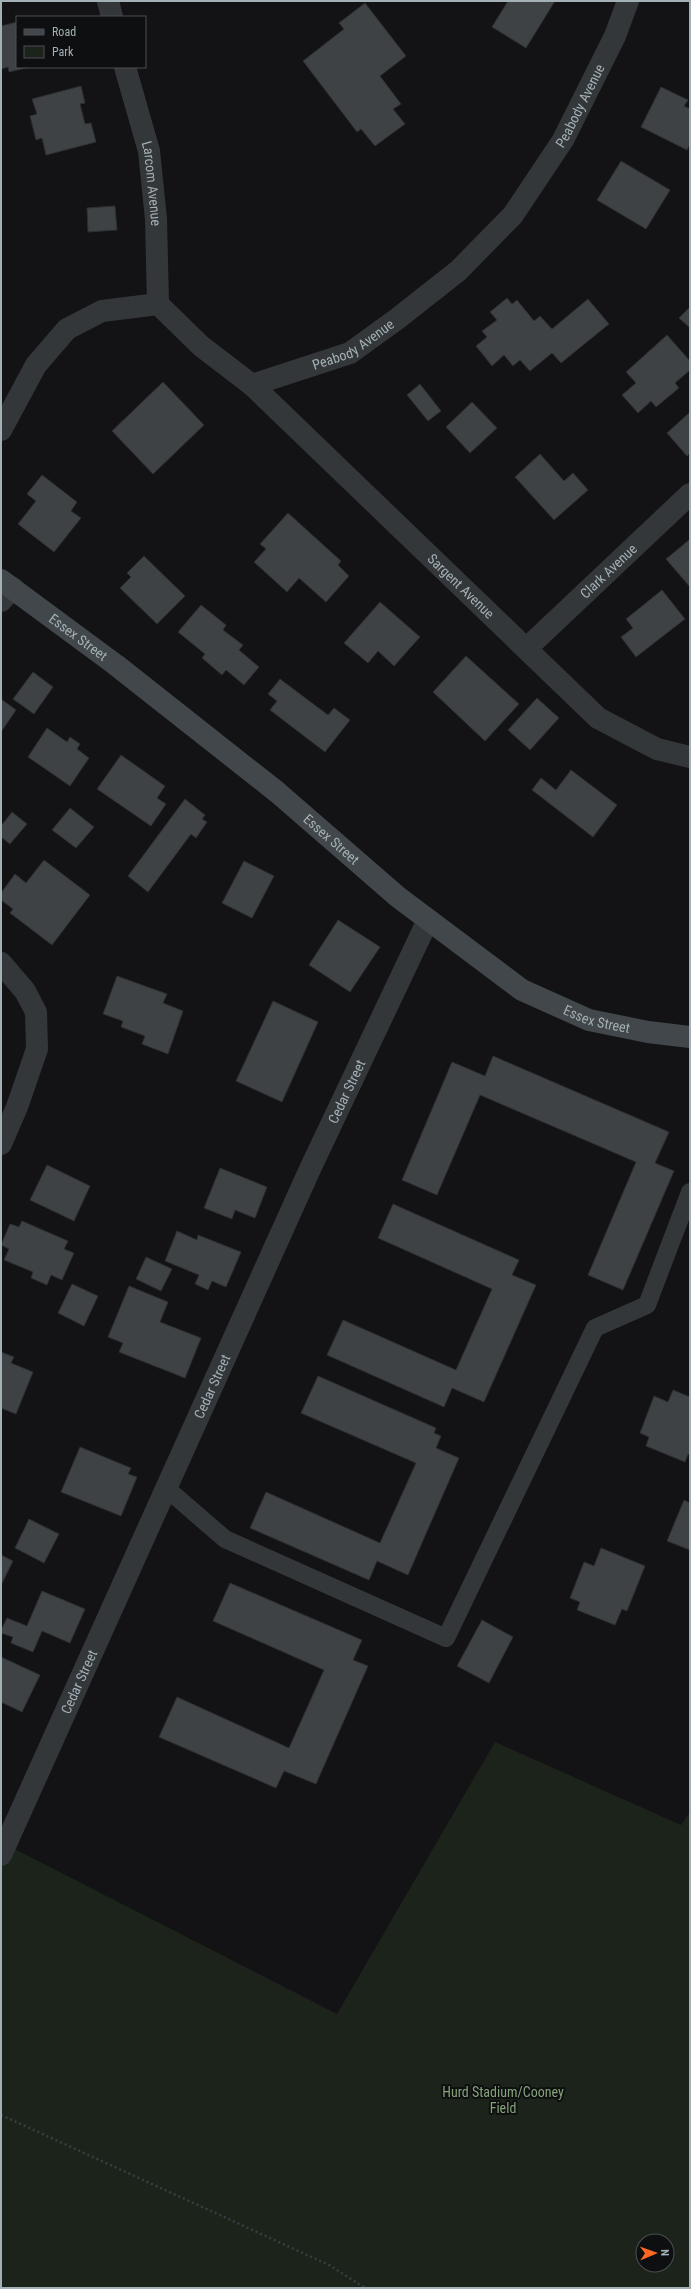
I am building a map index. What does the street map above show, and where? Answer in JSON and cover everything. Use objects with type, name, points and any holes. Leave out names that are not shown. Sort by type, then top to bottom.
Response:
[{"type":"main road","name":"Essex Street","points":[[5,590],[116,665],[277,792],[398,897],[522,990],[590,1020],[648,1032],[690,1037]]},
{"type":"street","points":[[108,1],[112,16]]},
{"type":"street","name":"Peabody Avenue","points":[[252,385],[350,353],[397,319],[458,271],[513,215],[563,140],[615,36],[628,1]]},
{"type":"street","name":"Larcom Avenue","points":[[125,68],[149,151],[156,219],[158,304]]},
{"type":"street","points":[[1,430],[36,365],[68,329],[102,311],[158,304],[202,346],[252,385]]},
{"type":"street","name":"Sargent Avenue","points":[[252,385],[527,648],[598,718],[657,749],[690,757]]},
{"type":"street","name":"Clark Avenue","points":[[527,648],[690,494]]},
{"type":"street","name":"Cedar Street","points":[[1,1854],[310,1169],[428,920]]},
{"type":"street","points":[[1,963],[26,991],[36,1012],[37,1049],[17,1107],[1,1144]]},
{"type":"lane","points":[[166,1488],[225,1539],[446,1638],[595,1328],[647,1305],[690,1192]]},
{"type":"path","points":[[1,2114],[322,2262],[365,2288]]},
{"type":"green space","name":"Hurd Stadium/Cooney Field","points":[[495,1742],[681,1825],[690,1812],[690,2288],[1,2288],[1,1842],[337,2014]]},
{"type":"building","points":[[508,1],[555,1],[526,48],[492,27]]},
{"type":"building","points":[[365,3],[406,56],[380,76],[401,104],[393,109],[405,124],[375,146],[361,129],[357,132],[303,61],[344,29],[339,23]]},
{"type":"building","points":[[16,22],[16,68],[26,68],[9,72],[8,67],[1,69],[1,26]]},
{"type":"building","points":[[81,86],[85,103],[80,104],[85,124],[91,123],[96,142],[46,155],[42,138],[36,140],[30,116],[37,114],[32,99]]},
{"type":"building","points":[[661,87],[688,100],[684,106],[690,109],[690,144],[687,150],[641,127]]},
{"type":"building","points":[[621,161],[670,190],[646,229],[597,200]]},
{"type":"building","points":[[115,206],[117,230],[88,232],[87,208]]},
{"type":"building","points":[[507,298],[512,304],[517,300],[534,321],[540,316],[552,329],[588,299],[609,324],[561,363],[552,353],[530,371],[520,360],[513,366],[504,355],[492,366],[476,346],[487,337],[482,331],[497,320],[490,312]]},
{"type":"building","points":[[690,307],[690,328],[679,318]]},
{"type":"building","points":[[667,335],[690,361],[690,370],[675,383],[679,388],[656,407],[651,401],[638,413],[622,395],[636,383],[626,372]]},
{"type":"building","points":[[163,382],[204,425],[153,474],[112,431]]},
{"type":"building","points":[[420,384],[441,411],[428,421],[407,395]]},
{"type":"building","points":[[472,402],[497,428],[470,453],[446,427]]},
{"type":"building","points":[[690,412],[690,453],[687,456],[667,433]]},
{"type":"building","points":[[540,454],[564,481],[573,473],[588,490],[554,520],[515,477]]},
{"type":"building","points":[[42,475],[77,502],[71,511],[81,518],[54,552],[18,524],[36,501],[27,494]]},
{"type":"building","points":[[288,513],[341,561],[338,565],[349,576],[326,602],[299,578],[287,592],[254,562],[266,549],[260,544]]},
{"type":"building","points":[[689,540],[690,541],[690,587],[666,559]]},
{"type":"building","points":[[144,556],[185,596],[157,624],[120,588],[131,577],[127,573]]},
{"type":"building","points":[[662,590],[685,619],[636,657],[621,637],[633,628],[626,619]]},
{"type":"building","points":[[380,602],[420,637],[394,666],[378,651],[368,663],[344,643]]},
{"type":"building","points":[[201,605],[226,625],[223,630],[243,645],[239,650],[259,667],[244,685],[226,670],[222,675],[202,658],[205,654],[178,632]]},
{"type":"building","points":[[466,656],[519,704],[485,741],[433,692]]},
{"type":"building","points":[[33,672],[53,687],[34,714],[13,699]]},
{"type":"building","points":[[280,679],[328,715],[334,708],[350,720],[325,752],[270,710],[277,701],[268,694]]},
{"type":"building","points":[[537,698],[559,718],[530,750],[508,730]]},
{"type":"building","points":[[1,699],[16,710],[1,732]]},
{"type":"building","points":[[47,728],[67,742],[70,737],[80,744],[77,749],[89,758],[70,786],[28,757]]},
{"type":"building","points":[[121,755],[165,786],[157,798],[166,804],[151,826],[97,789]]},
{"type":"building","points":[[571,770],[617,805],[593,837],[532,790],[541,778],[556,790]]},
{"type":"building","points":[[185,799],[205,815],[202,819],[207,822],[196,838],[191,834],[148,892],[128,876]]},
{"type":"building","points":[[70,808],[94,827],[76,848],[52,830]]},
{"type":"building","points":[[12,812],[27,824],[10,844],[1,837],[1,826]]},
{"type":"building","points":[[44,860],[90,895],[52,945],[10,913],[13,909],[1,900],[1,893],[15,874],[26,883]]},
{"type":"building","points":[[244,861],[274,876],[252,918],[222,903]]},
{"type":"building","points":[[338,920],[380,947],[350,992],[309,965]]},
{"type":"building","points":[[117,976],[167,994],[163,1003],[183,1011],[168,1054],[142,1044],[145,1036],[121,1027],[123,1021],[103,1014]]},
{"type":"building","points":[[273,1001],[318,1022],[282,1102],[236,1081]]},
{"type":"building","points":[[493,1056],[669,1132],[655,1163],[674,1171],[623,1290],[588,1275],[636,1162],[480,1095],[437,1195],[402,1180],[452,1062],[485,1076]]},
{"type":"building","points":[[47,1165],[90,1186],[74,1221],[30,1200]]},
{"type":"building","points":[[220,1168],[267,1187],[255,1218],[235,1210],[232,1219],[204,1208]]},
{"type":"building","points":[[393,1204],[519,1260],[512,1275],[536,1285],[484,1402],[452,1388],[444,1407],[327,1355],[343,1320],[456,1370],[492,1289],[378,1238]]},
{"type":"building","points":[[22,1221],[68,1241],[64,1249],[74,1253],[62,1280],[51,1275],[47,1285],[31,1278],[33,1272],[4,1260],[9,1249],[1,1245],[10,1224],[19,1227]]},
{"type":"building","points":[[177,1231],[197,1240],[198,1235],[241,1252],[226,1287],[212,1281],[208,1290],[195,1284],[199,1275],[165,1261]]},
{"type":"building","points":[[146,1257],[172,1269],[161,1291],[136,1279]]},
{"type":"building","points":[[72,1284],[98,1296],[84,1326],[58,1313]]},
{"type":"building","points":[[129,1286],[168,1302],[160,1322],[201,1338],[185,1378],[119,1352],[123,1343],[108,1337]]},
{"type":"building","points":[[1,1352],[14,1357],[11,1363],[33,1372],[16,1414],[1,1408]]},
{"type":"building","points":[[318,1376],[436,1428],[434,1433],[441,1436],[436,1448],[459,1458],[408,1575],[377,1561],[369,1580],[250,1528],[266,1492],[380,1543],[416,1463],[301,1413]]},
{"type":"building","points":[[673,1390],[690,1397],[690,1455],[688,1454],[685,1462],[646,1446],[649,1437],[640,1433],[654,1396],[668,1402]]},
{"type":"building","points":[[80,1447],[131,1468],[128,1474],[137,1477],[121,1516],[61,1492]]},
{"type":"building","points":[[684,1500],[690,1503],[690,1550],[667,1541]]},
{"type":"building","points":[[29,1519],[59,1534],[44,1563],[15,1548]]},
{"type":"building","points":[[601,1548],[645,1566],[627,1611],[622,1609],[615,1625],[577,1610],[580,1602],[570,1598],[584,1562],[594,1566]]},
{"type":"building","points":[[1,1555],[13,1561],[1,1585]]},
{"type":"building","points":[[230,1583],[362,1640],[353,1660],[368,1666],[316,1784],[284,1771],[276,1788],[159,1737],[177,1697],[289,1748],[324,1670],[213,1621]]},
{"type":"building","points":[[42,1591],[85,1609],[70,1643],[42,1631],[33,1652],[11,1643],[13,1637],[1,1633],[1,1630],[7,1618],[27,1626]]},
{"type":"building","points":[[482,1620],[513,1637],[489,1683],[457,1666]]},
{"type":"building","points":[[1,1657],[40,1675],[22,1712],[1,1702]]}]
